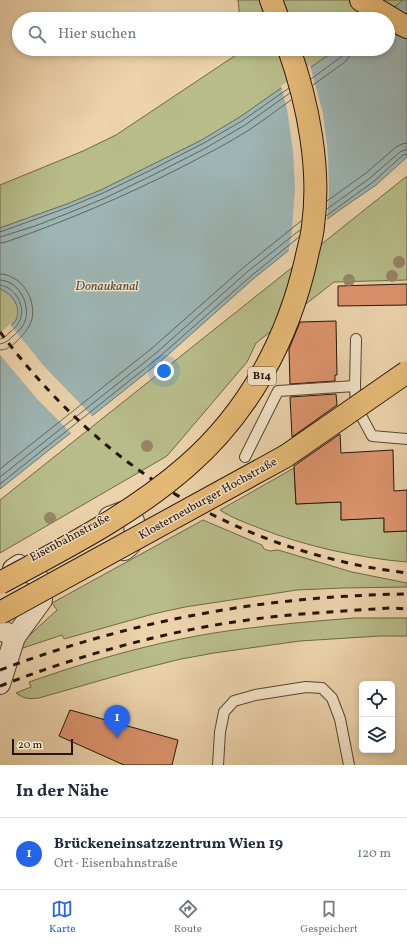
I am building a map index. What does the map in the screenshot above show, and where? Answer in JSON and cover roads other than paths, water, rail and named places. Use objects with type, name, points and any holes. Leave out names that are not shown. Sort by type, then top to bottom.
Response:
[{"type":"highway","points":[[271,0],[275,12]]},
{"type":"highway","points":[[361,0],[381,12]]},
{"type":"highway","points":[[395,21],[407,27]]},
{"type":"highway","name":"B14","points":[[0,583],[95,532],[152,495],[188,465],[221,432],[244,403],[265,371],[288,321],[302,277],[313,226],[315,187],[313,151],[306,109],[291,56]]},
{"type":"highway","name":"Klosterneuburger Hochstraße","points":[[0,613],[286,456],[407,372]]},
{"type":"street","name":"Eisenbahnstraße","points":[[0,577],[19,565],[102,520],[122,512],[134,521],[135,536],[128,548],[84,572],[42,600],[7,632],[0,684]]},
{"type":"street","name":"Eisenbahnstraße","points":[[19,565],[38,578],[42,600]]},
{"type":"lane","points":[[356,340],[356,406],[372,436],[407,440]]},
{"type":"lane","points":[[245,457],[278,392],[355,386]]},
{"type":"lane","points":[[218,765],[220,732],[224,712],[234,701],[255,695],[306,687],[322,688],[332,698],[340,719],[349,765]]},
{"type":"water","name":"Donaukanal","points":[[403,0],[407,0],[407,157],[376,185],[334,214],[253,279],[161,361],[0,489],[0,336],[16,320],[18,310],[12,297],[0,289],[0,228],[101,190],[200,141],[240,117],[327,56],[395,56],[395,12],[390,11]]},
{"type":"railway","points":[[0,332],[33,373],[69,411],[107,446],[148,476],[191,503],[237,526],[285,545],[371,568],[407,573]]},
{"type":"railway","points":[[0,670],[50,652],[100,637],[200,614],[302,600],[407,594]]},
{"type":"railway","points":[[0,686],[107,650],[143,640],[216,625],[303,614],[391,608],[407,609]]},
{"type":"place","name":"Brückeneinsatzzentrum Wien 19","points":[[117,738]]}]
